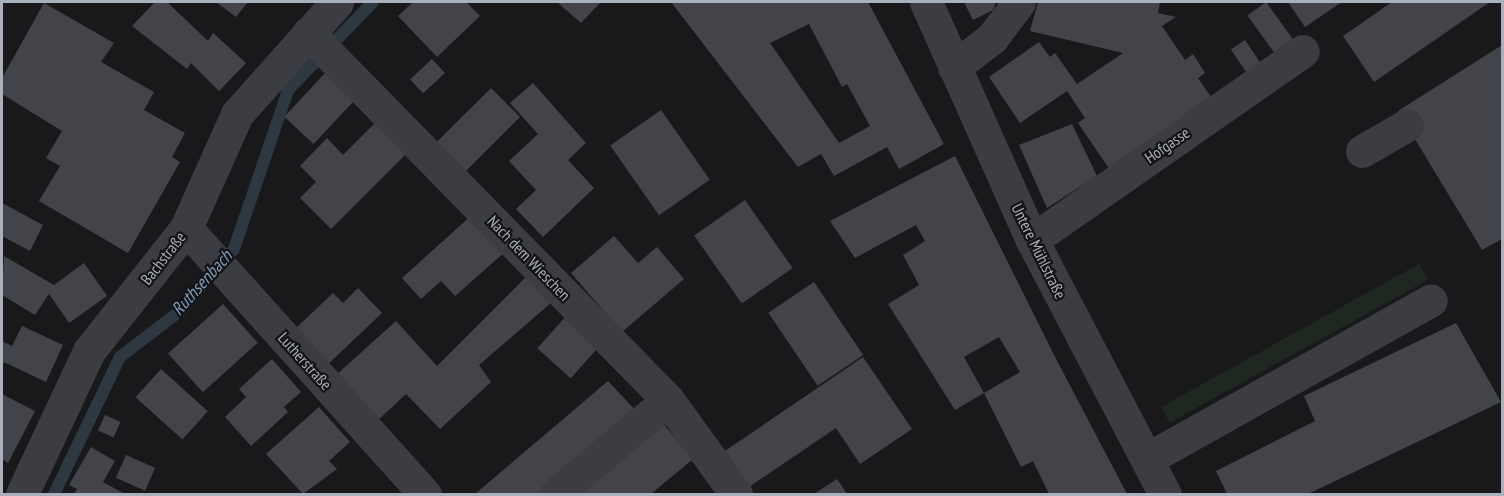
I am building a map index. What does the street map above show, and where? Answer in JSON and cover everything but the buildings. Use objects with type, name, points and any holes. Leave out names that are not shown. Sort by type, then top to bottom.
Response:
[{"type":"street","name":"Bachstraße","points":[[22,495],[89,351],[186,228],[237,114],[337,2]]},
{"type":"street","name":"Untere Mühlstraße","points":[[926,2],[1032,240],[1165,495]]},
{"type":"street","points":[[954,67],[992,38],[1019,2]]},
{"type":"street","name":"Nach dem Wieschen","points":[[308,33],[668,400],[736,495]]},
{"type":"street","name":"Hofgasse","points":[[1032,240],[1303,51]]},
{"type":"street","points":[[1362,151],[1407,125]]},
{"type":"street","name":"Lutherstraße","points":[[186,228],[425,495]]},
{"type":"street","points":[[1147,459],[1431,300]]},
{"type":"street","points":[[556,495],[668,400]]},
{"type":"shaded area","points":[[1419,264],[1428,280],[1170,423],[1161,407]]},
{"type":"waterway","name":"Ruthsenbach","points":[[54,494],[120,357],[180,311],[234,249],[288,90],[373,2]]}]
